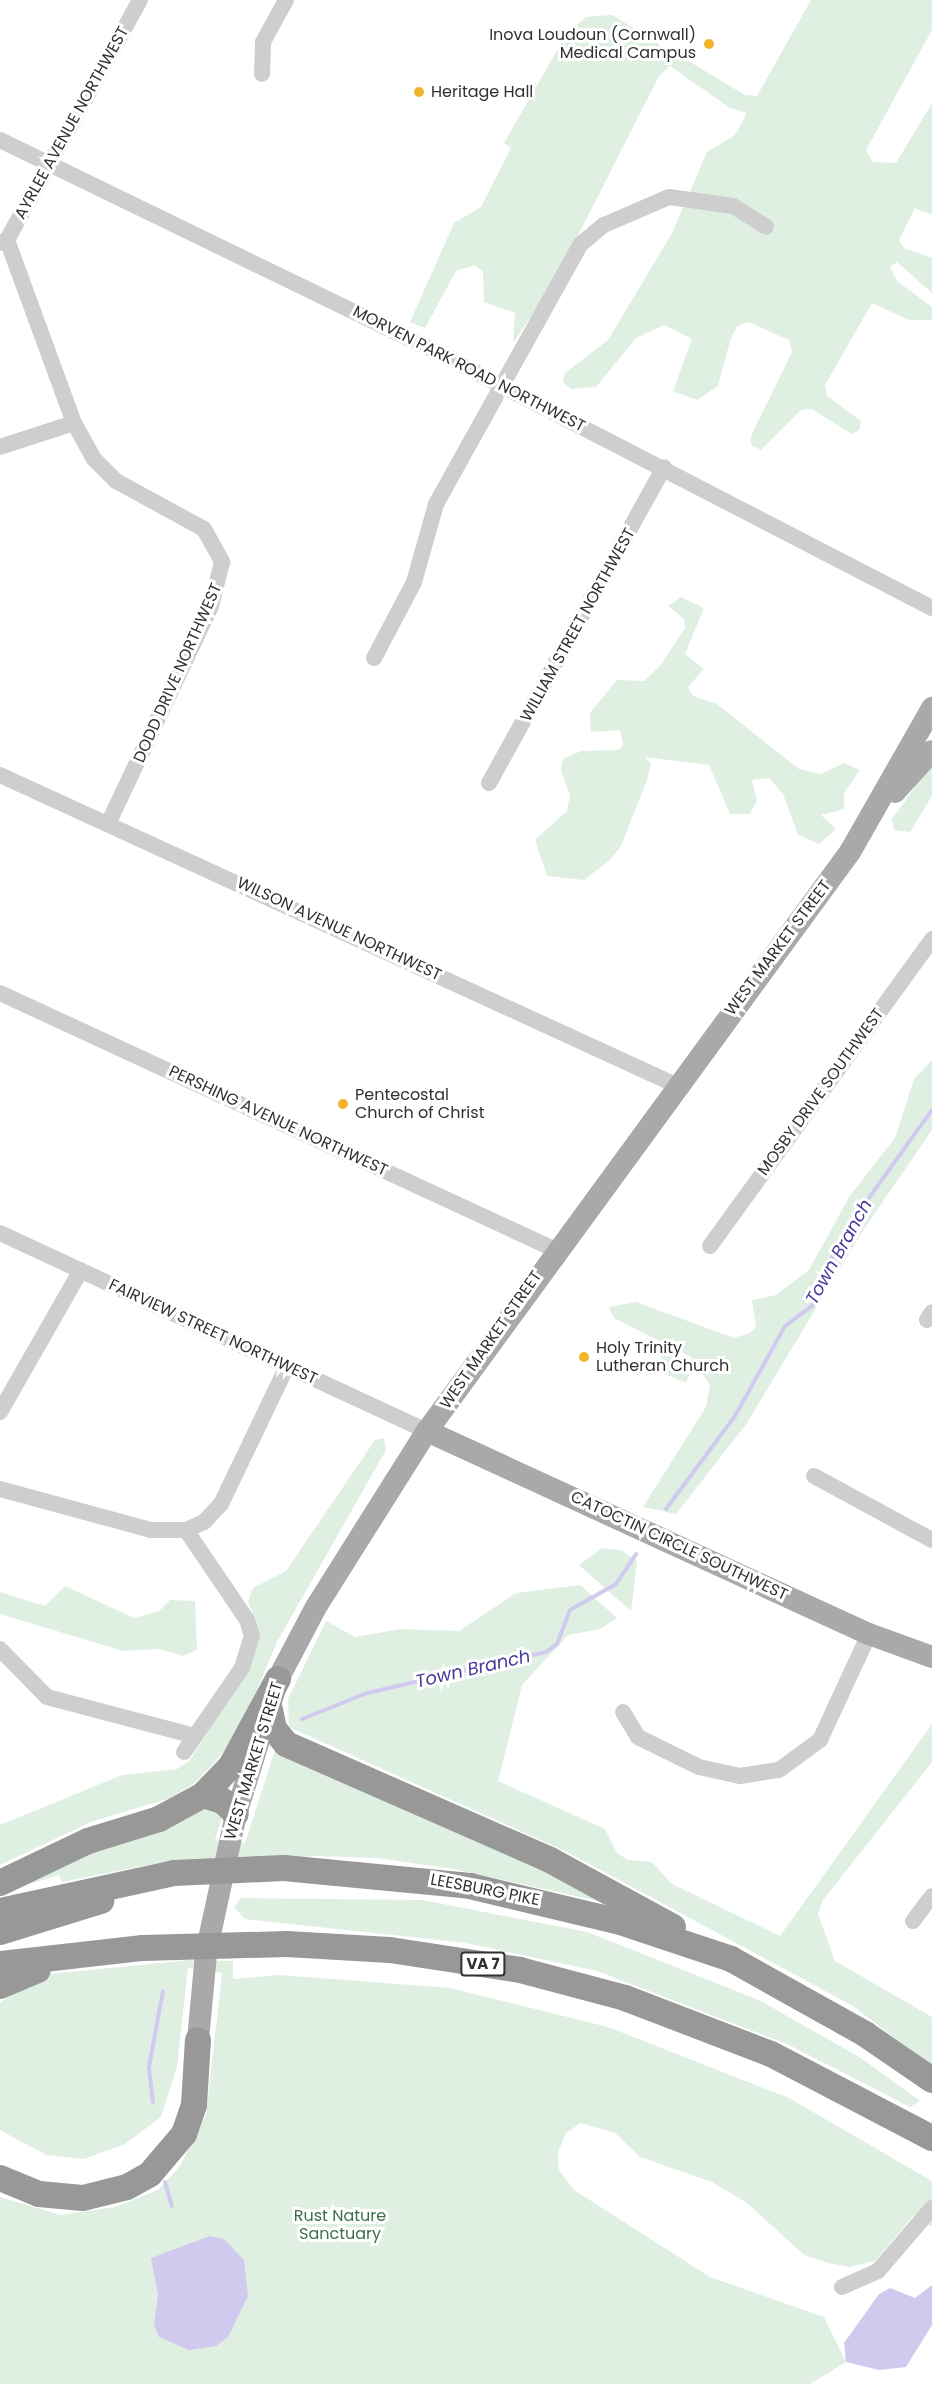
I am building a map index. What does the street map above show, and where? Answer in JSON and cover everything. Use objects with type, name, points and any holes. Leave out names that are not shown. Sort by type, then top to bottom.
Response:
[{"type":"highway","points":[[0,1883],[88,1841],[175,1812],[203,1794],[231,1766],[278,1678]]},
{"type":"highway","points":[[270,1710],[274,1729],[286,1744],[550,1860],[731,1959]]},
{"type":"highway","points":[[203,1794],[223,1801],[236,1814]]},
{"type":"highway","name":"LEESBURG PIKE","points":[[0,1911],[174,1873],[284,1868],[420,1877],[538,1900],[731,1959],[865,2034],[932,2080]]},
{"type":"highway","points":[[0,1932],[135,1894],[174,1873]]},
{"type":"highway","name":"VA 7","points":[[0,1964],[82,1952],[335,1946],[520,1971],[625,1998],[771,2054],[932,2138]]},
{"type":"highway","points":[[0,1986],[82,1952]]},
{"type":"highway","points":[[0,2158],[43,2179],[73,2182],[116,2175],[144,2159],[177,2122],[198,2040]]},
{"type":"highway","points":[[0,2178],[39,2194],[83,2198],[127,2187],[150,2174],[184,2134],[194,2104],[198,2040]]},
{"type":"main road","name":"WEST MARKET STREET","points":[[198,2040],[202,1985],[230,1839],[278,1678],[357,1535],[427,1431],[876,810],[932,708]]},
{"type":"main road","points":[[876,810],[932,751]]},
{"type":"main road","name":"CATOCTIN CIRCLE SOUTHWEST","points":[[427,1431],[869,1634],[932,1657]]},
{"type":"street","name":"AYRLEE AVENUE NORTHWEST","points":[[3,242],[140,0]]},
{"type":"street","points":[[262,74],[263,42],[286,0]]},
{"type":"street","name":"MORVEN PARK ROAD NORTHWEST","points":[[0,140],[47,165],[503,386],[664,467],[932,608]]},
{"type":"street","points":[[374,658],[414,582],[436,504],[503,386],[574,252],[604,225],[657,199],[692,197],[733,206],[766,227]]},
{"type":"street","name":"DODD DRIVE NORTHWEST","points":[[3,242],[74,423],[103,471],[195,521],[213,539],[222,562],[211,606],[108,824]]},
{"type":"street","points":[[0,447],[74,423]]},
{"type":"street","name":"WILLIAM STREET NORTHWEST","points":[[489,783],[664,467]]},
{"type":"street","name":"WILSON AVENUE NORTHWEST","points":[[0,775],[676,1085]]},
{"type":"street","name":"MOSBY DRIVE SOUTHWEST","points":[[710,1246],[932,939]]},
{"type":"street","name":"PERSHING AVENUE NORTHWEST","points":[[0,993],[556,1250]]},
{"type":"street","name":"FAIRVIEW STREET NORTHWEST","points":[[0,1233],[427,1431]]},
{"type":"street","points":[[0,1412],[81,1270]]},
{"type":"street","points":[[0,1489],[151,1530],[186,1530],[204,1522],[221,1504],[287,1366]]},
{"type":"street","points":[[814,1476],[932,1540]]},
{"type":"street","points":[[184,1752],[242,1668],[252,1636],[247,1620],[186,1530]]},
{"type":"street","points":[[623,1712],[638,1737],[699,1767],[741,1776],[779,1770],[820,1740],[869,1634]]},
{"type":"street","points":[[0,1649],[47,1697],[195,1736]]},
{"type":"street","points":[[914,1921],[932,1896]]},
{"type":"street","points":[[842,2288],[878,2271],[932,2208]]},
{"type":"green space","points":[[811,0],[932,0],[932,30],[866,150],[873,162],[896,163],[932,103],[932,215],[915,208],[899,240],[904,248],[932,258],[932,293],[897,262],[890,267],[897,281],[932,307],[932,320],[909,320],[872,303],[825,385],[827,396],[861,421],[859,430],[852,434],[811,409],[801,410],[761,450],[751,445],[751,436],[792,352],[789,340],[748,322],[737,326],[730,341],[718,386],[697,400],[673,391],[692,339],[664,325],[636,338],[596,387],[571,389],[563,382],[565,373],[608,340],[672,233],[707,152],[735,135],[747,113],[730,108],[670,66],[659,76],[556,279],[513,343],[515,313],[484,302],[483,272],[475,265],[456,271],[425,328],[410,322],[454,223],[481,207],[511,148],[504,143],[566,35],[586,17],[612,15],[745,95],[757,96]]},
{"type":"green space","points":[[681,597],[704,608],[685,654],[704,669],[688,687],[693,696],[717,704],[799,769],[820,774],[844,763],[860,770],[844,793],[844,809],[821,815],[836,829],[819,844],[798,835],[783,794],[769,778],[752,780],[757,801],[750,814],[730,814],[709,765],[645,757],[651,763],[647,780],[621,846],[610,860],[584,880],[547,876],[535,840],[567,811],[570,795],[561,771],[563,759],[581,751],[619,750],[623,745],[620,730],[591,732],[590,713],[617,680],[644,681],[660,666],[685,628],[684,619],[668,606]]},
{"type":"green space","points":[[932,764],[932,796],[910,832],[894,830],[892,819]]},
{"type":"green space","points":[[932,1060],[932,1130],[862,1232],[747,1423],[676,1514],[643,1507],[706,1407],[710,1385],[691,1357],[614,1318],[609,1307],[636,1302],[734,1338],[750,1333],[756,1327],[752,1300],[776,1295],[809,1270],[849,1197],[895,1138],[914,1079]]},
{"type":"green space","points":[[664,1350],[694,1362],[686,1383],[656,1370]]},
{"type":"green space","points":[[384,1438],[386,1450],[277,1642],[246,1716],[221,1755],[196,1782],[170,1798],[91,1822],[0,1865],[0,1825],[122,1775],[177,1769],[190,1760],[244,1674],[256,1644],[257,1622],[248,1601],[253,1588],[286,1571],[375,1440]]},
{"type":"green space","points":[[602,1548],[621,1550],[637,1561],[631,1611],[579,1565]]},
{"type":"green space","points":[[580,1585],[617,1618],[600,1629],[568,1635],[522,1685],[498,1781],[605,1829],[617,1853],[628,1860],[652,1862],[672,1884],[780,1936],[932,1724],[932,1762],[823,1900],[818,1914],[835,1961],[932,2017],[932,2067],[853,2006],[567,1852],[289,1727],[288,1699],[326,1621],[355,1637],[401,1629],[459,1631],[516,1593]]},
{"type":"green space","points":[[65,1586],[134,1618],[159,1611],[170,1600],[195,1601],[197,1650],[183,1656],[159,1649],[123,1651],[0,1614],[0,1592],[45,1606]]},
{"type":"green space","points":[[276,1747],[507,1847],[612,1904],[454,1869],[377,1858],[315,1856],[153,1864],[62,1882],[59,1875],[0,1893],[235,1771],[215,1840],[245,1843]]},
{"type":"green space","points":[[241,1898],[422,1900],[587,1932],[759,2000],[861,2058],[920,2101],[910,2107],[789,2045],[597,1971],[466,1943],[245,1919],[234,1907]]},
{"type":"green space","name":"Rust Nature Sanctuary","points":[[190,1960],[233,1961],[233,1979],[279,1975],[450,1988],[608,2027],[789,2098],[932,2181],[932,2227],[914,2215],[875,2261],[850,2267],[828,2263],[804,2255],[747,2203],[712,2182],[640,2157],[615,2133],[581,2123],[566,2133],[558,2152],[559,2170],[574,2190],[710,2277],[824,2317],[846,2362],[810,2384],[0,2384],[0,2197],[61,2215],[115,2207],[158,2190],[180,2166],[206,2115],[222,1973],[188,1968],[177,2067],[161,2117],[125,2144],[84,2159],[46,2155],[0,2130],[0,2003],[39,1975]]},
{"type":"shaded area","points":[[210,2236],[224,2239],[244,2260],[248,2296],[228,2337],[216,2346],[189,2350],[159,2337],[154,2325],[158,2295],[151,2258]]},
{"type":"shaded area","points":[[932,2285],[932,2325],[906,2367],[879,2370],[846,2362],[844,2343],[879,2294],[890,2288],[915,2298]]},
{"type":"waterway","name":"Town Branch","points":[[666,1509],[735,1416],[785,1326],[812,1306],[825,1270],[856,1216],[932,1110]]},
{"type":"waterway","name":"Town Branch","points":[[302,1719],[367,1693],[546,1652],[557,1644],[570,1610],[616,1584],[636,1554]]},
{"type":"waterway","points":[[153,2102],[149,2067],[163,1991]]},
{"type":"waterway","points":[[165,2182],[172,2206]]},
{"type":"place","name":"Inova Loudoun (Cornwall) Medical Campus","points":[[709,44]]},
{"type":"place","name":"Heritage Hall","points":[[419,92]]},
{"type":"place","name":"Pentecostal Church of Christ","points":[[343,1104]]},
{"type":"place","name":"Holy Trinity Lutheran Church","points":[[584,1357]]}]
